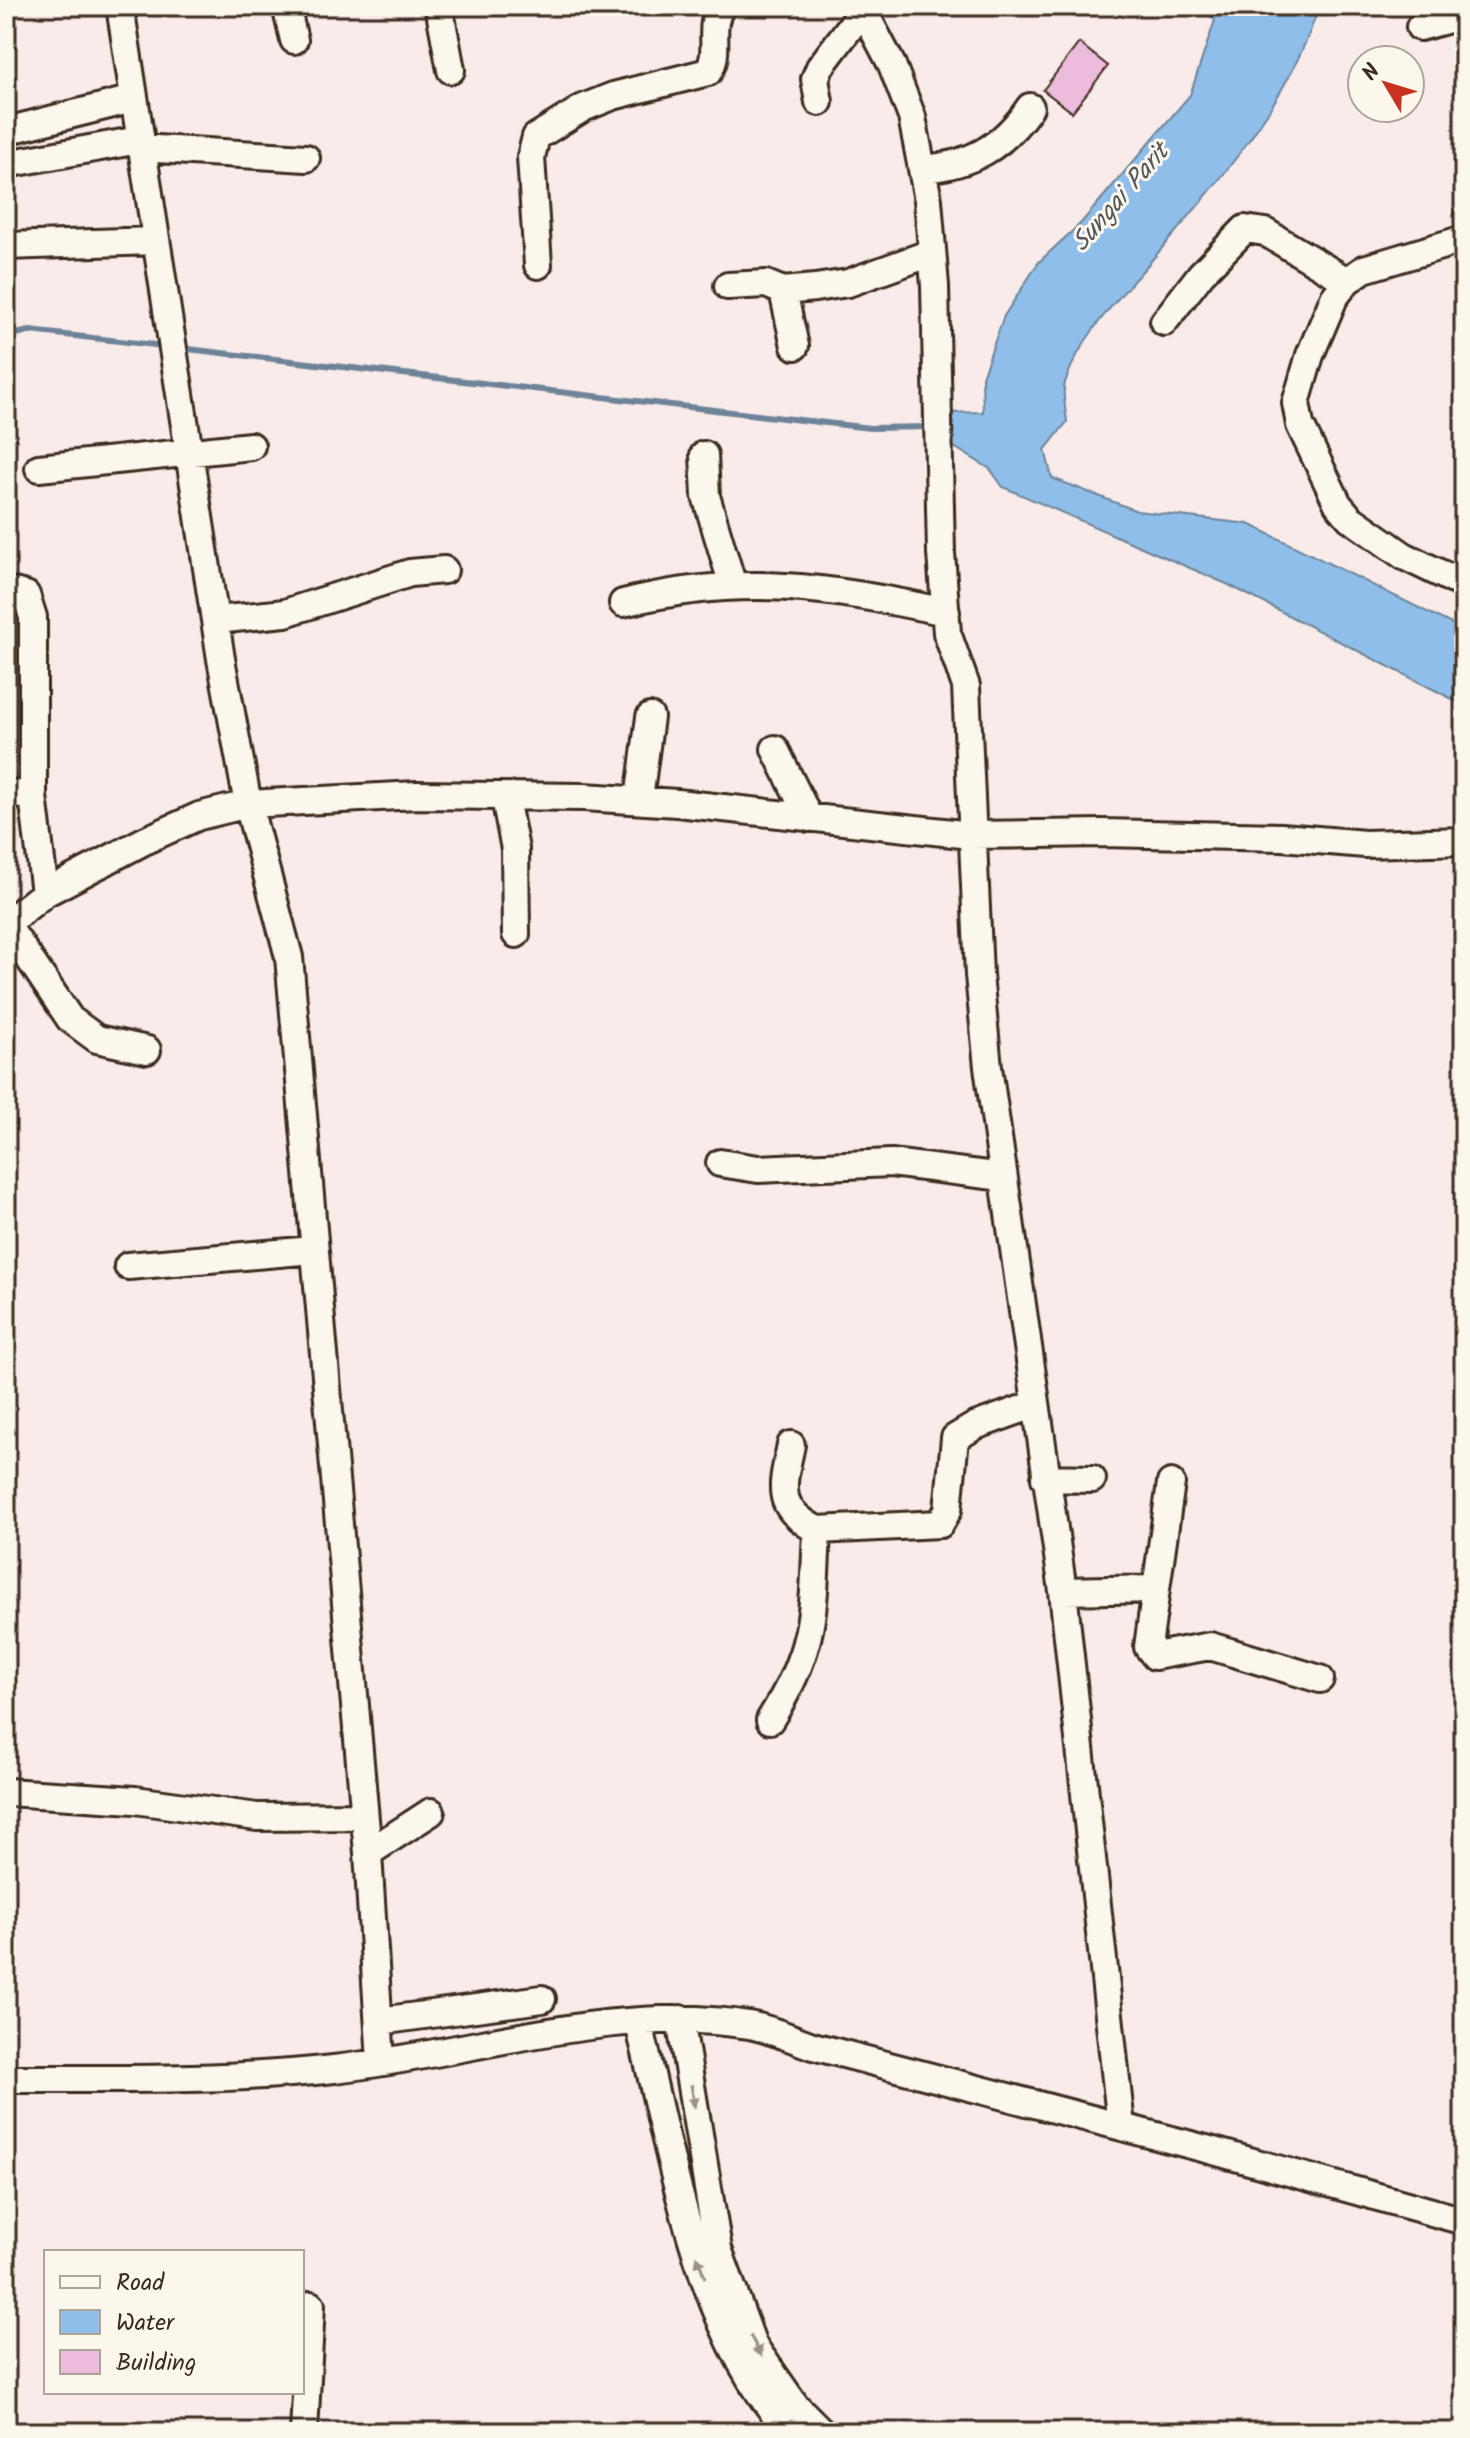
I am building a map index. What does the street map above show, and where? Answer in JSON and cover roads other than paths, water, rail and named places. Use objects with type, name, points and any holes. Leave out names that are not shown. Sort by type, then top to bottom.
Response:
[{"type":"street","points":[[120,6],[187,453],[248,804],[289,957],[368,1853],[381,2062]]},
{"type":"street","points":[[286,6],[294,40]]},
{"type":"street","points":[[439,6],[451,70]]},
{"type":"street","points":[[538,265],[531,157],[536,137],[583,108],[613,96],[708,72],[715,54],[716,13],[722,6]]},
{"type":"street","points":[[819,102],[815,79],[820,67],[862,8],[892,65],[912,117],[923,169],[931,253],[937,475],[947,633],[966,686],[980,990],[1003,1177],[1063,1591],[1121,2126]]},
{"type":"street","points":[[1420,27],[1464,15]]},
{"type":"street","points":[[6,131],[133,99]]},
{"type":"street","points":[[923,169],[949,167],[974,159],[1015,129],[1030,107]]},
{"type":"street","points":[[12,163],[139,144],[306,158]]},
{"type":"street","points":[[1164,322],[1201,274],[1245,229],[1265,232],[1347,281]]},
{"type":"street","points":[[1464,239],[1364,269],[1347,281],[1334,298],[1299,387],[1296,403],[1300,425],[1338,504],[1350,518],[1404,556],[1464,585]]},
{"type":"street","points":[[6,246],[154,241]]},
{"type":"street","points":[[728,286],[766,284],[783,291],[848,283],[931,253]]},
{"type":"street","points":[[783,291],[795,346]]},
{"type":"street","points":[[39,468],[251,446]]},
{"type":"street","points":[[704,455],[706,496],[733,586]]},
{"type":"street","points":[[216,620],[285,613],[318,605],[410,573],[444,570]]},
{"type":"street","points":[[623,603],[686,590],[776,584],[946,612]]},
{"type":"street","points":[[6,590],[26,595],[33,617],[33,796],[45,893]]},
{"type":"street","points":[[639,799],[650,717]]},
{"type":"street","points":[[775,749],[809,818]]},
{"type":"street","points":[[6,793],[33,796]]},
{"type":"street","points":[[147,1050],[97,1039],[70,1019],[6,924],[45,893],[199,816],[248,804],[417,795],[639,799],[971,835],[1102,833],[1282,837],[1365,844],[1464,841]]},
{"type":"street","points":[[505,798],[515,849],[516,934]]},
{"type":"street","points":[[720,1163],[758,1169],[891,1163],[1003,1177]]},
{"type":"street","points":[[128,1266],[313,1250]]},
{"type":"street","points":[[791,1445],[783,1485],[786,1507],[798,1520],[817,1530],[940,1524],[948,1510],[955,1438],[975,1426],[1036,1404]]},
{"type":"street","points":[[1045,1478],[1092,1479]]},
{"type":"street","points":[[1171,1483],[1148,1647],[1155,1656],[1210,1646],[1320,1679]]},
{"type":"street","points":[[770,1720],[805,1655],[813,1620],[817,1530]]},
{"type":"street","points":[[1063,1591],[1156,1589]]},
{"type":"street","points":[[6,1792],[29,1790],[135,1800],[257,1817],[363,1816]]},
{"type":"street","points":[[368,1853],[431,1812]]},
{"type":"street","points":[[380,2021],[542,1999]]},
{"type":"street","points":[[680,2019],[718,2249],[753,2345],[795,2405],[822,2432]]},
{"type":"street","points":[[6,2079],[187,2079],[277,2074],[381,2062],[589,2026],[680,2019],[752,2026],[813,2046],[1040,2108],[1121,2126],[1464,2221]]},
{"type":"street","points":[[639,2024],[697,2255],[728,2341],[734,2355],[791,2432]]},
{"type":"street","points":[[304,2432],[311,2305]]},
{"type":"water","name":"Sungai Parit","points":[[1189,6],[1319,6],[1289,76],[1248,141],[1103,317],[1082,347],[1065,384],[1067,422],[1045,450],[1052,478],[1137,511],[1249,524],[1464,630],[1464,705],[1229,585],[1003,487],[990,469],[949,444],[945,413],[983,412],[982,377],[1004,316],[1039,262],[1081,223],[1190,95],[1215,20],[1201,9]]},
{"type":"waterway","points":[[6,336],[30,331],[164,346]]},
{"type":"waterway","points":[[179,348],[870,428],[931,427]]}]
